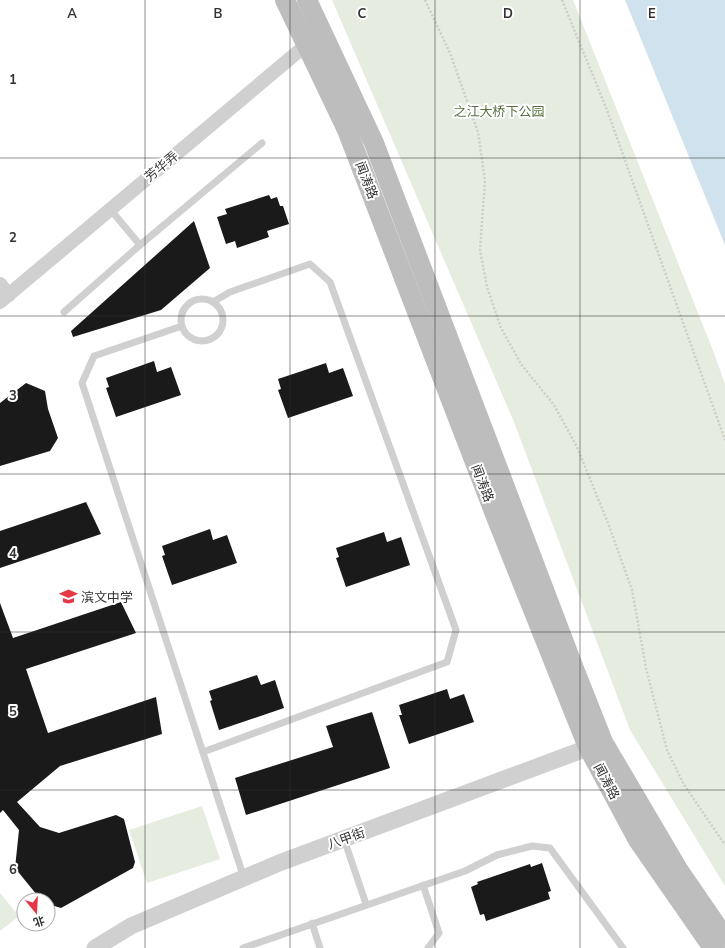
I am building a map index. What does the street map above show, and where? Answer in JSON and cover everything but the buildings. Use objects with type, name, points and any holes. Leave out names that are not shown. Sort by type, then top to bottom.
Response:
[{"type":"main road","name":"闻涛路","points":[[285,0],[347,130],[498,522],[638,840],[713,948]]},
{"type":"main road","name":"闻涛路","points":[[307,0],[374,144],[573,666],[596,744],[679,871],[725,938]]},
{"type":"street","name":"芳华弄","points":[[3,293],[110,209],[322,32]]},
{"type":"street","name":"八甲街","points":[[95,948],[131,926],[279,863],[596,744]]},
{"type":"lane","points":[[64,312],[140,245],[262,143]]},
{"type":"lane","points":[[110,209],[140,245]]},
{"type":"lane","points":[[203,752],[447,662],[456,630],[330,282],[310,264],[230,292],[213,302]]},
{"type":"lane","points":[[199,299],[213,302],[219,307],[222,314],[222,328],[218,334],[205,341],[191,338],[182,326],[181,320],[186,306],[199,299]]},
{"type":"lane","points":[[182,326],[94,356],[82,383],[244,878]]},
{"type":"lane","points":[[344,839],[366,904]]},
{"type":"lane","points":[[243,948],[366,904],[465,871],[497,855],[532,846],[550,848],[623,948]]},
{"type":"lane","points":[[423,885],[439,933],[428,948]]},
{"type":"lane","points":[[312,923],[320,948]]},
{"type":"path","points":[[425,0],[450,53],[478,132],[485,181],[480,250],[487,287],[501,328],[521,364],[554,406],[577,447],[608,523],[632,590],[646,668],[666,750],[683,783],[725,845]]},
{"type":"path","points":[[562,0],[607,110],[725,440]]},
{"type":"green space","name":"之江大桥下公园","points":[[332,0],[573,0],[725,384],[725,886],[630,730],[514,422]]},
{"type":"green space","points":[[202,806],[220,859],[147,883],[129,830]]},
{"type":"green space","points":[[0,893],[16,912],[16,918],[0,931]]},
{"type":"water","points":[[625,0],[725,0],[725,245]]},
{"type":"place","name":"滨文中学","points":[[68,597]]}]
